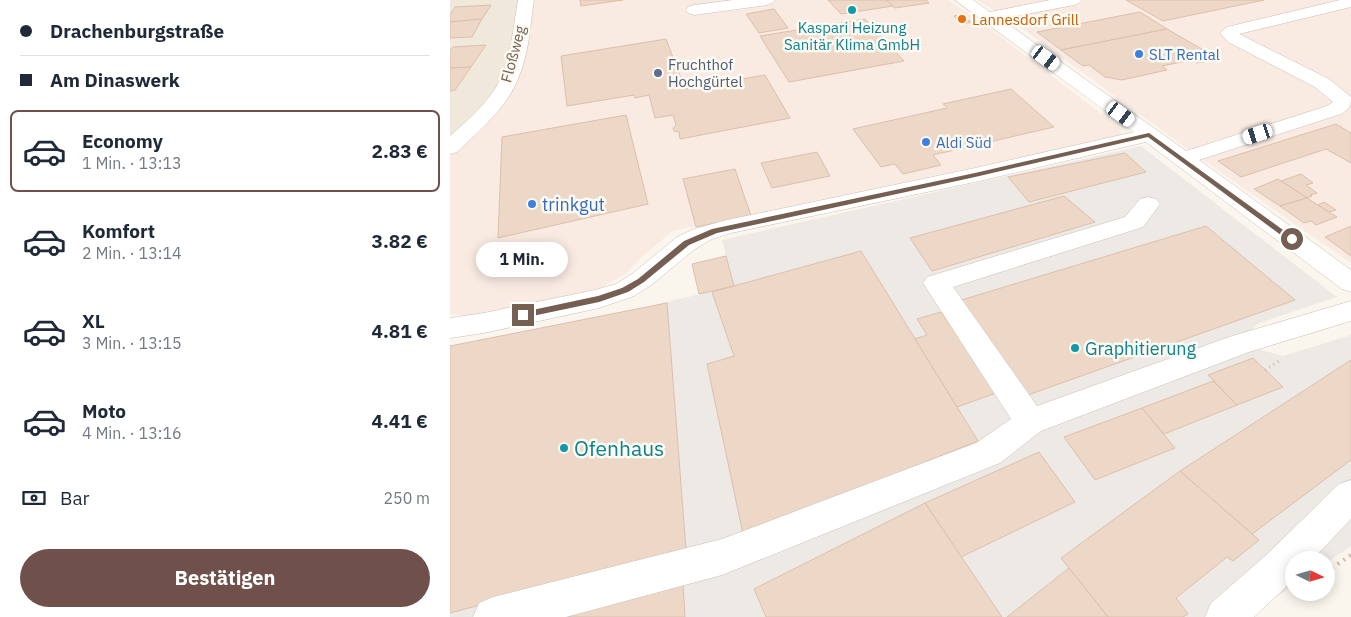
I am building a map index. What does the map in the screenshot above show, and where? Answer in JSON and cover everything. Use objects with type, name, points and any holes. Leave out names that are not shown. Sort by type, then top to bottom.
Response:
[{"type":"street","name":"Floßweg","points":[[450,148],[486,112],[506,87],[513,65],[526,0]]},
{"type":"street","points":[[694,10],[767,0]]},
{"type":"street","points":[[963,0],[1046,58],[1351,283]]},
{"type":"street","points":[[986,17],[1074,0]]},
{"type":"street","points":[[1181,159],[1342,106],[1343,99],[1329,87],[1234,38],[1228,33],[1233,30],[1351,2]]},
{"type":"street","points":[[450,328],[484,323],[599,299],[625,290],[641,280],[686,243],[703,234],[1149,135]]},
{"type":"street","points":[[1030,422],[936,283],[1134,222],[1148,204]]},
{"type":"street","points":[[493,617],[722,557],[988,453],[1030,422],[1239,344],[1351,311]]},
{"type":"street","points":[[1225,617],[1277,570],[1351,495]]},
{"type":"path","points":[[1335,566],[1351,555]]},
{"type":"shaded area","points":[[450,0],[533,0],[492,114],[450,155]]},
{"type":"shaded area","points":[[533,0],[948,0],[988,27],[1121,129],[1121,134],[1118,137],[672,231],[626,273],[594,292],[498,313],[467,316],[450,314],[450,155],[492,114]]},
{"type":"shaded area","points":[[977,0],[1351,0],[1351,263],[1203,160],[1012,21]]},
{"type":"shaded area","points":[[1141,146],[1337,297],[1257,324],[1240,344],[1283,356],[1351,335],[1351,546],[1335,557],[1335,551],[1285,551],[1285,591],[1248,617],[450,617],[450,346],[641,308],[734,286],[722,240]]},
{"type":"building","points":[[580,0],[623,0],[581,6]]},
{"type":"building","name":"Kaspari Heizung Sanitär Klima GmbH","points":[[828,0],[886,0],[893,6],[841,14]]},
{"type":"building","points":[[886,0],[926,0],[929,3],[895,8]]},
{"type":"building","points":[[1126,0],[1264,0],[1163,21]]},
{"type":"building","points":[[491,5],[482,19],[450,22],[450,15],[455,7]]},
{"type":"building","points":[[774,9],[788,28],[759,33],[746,14]]},
{"type":"building","points":[[1140,12],[1167,29],[1061,50],[1037,32]]},
{"type":"building","name":"Lannesdorf Grill","points":[[961,15],[971,22],[963,24],[954,16]]},
{"type":"building","points":[[482,19],[472,37],[450,38],[450,22]]},
{"type":"building","points":[[865,19],[904,61],[789,82],[760,36]]},
{"type":"building","name":"SLT Rental","points":[[1167,29],[1219,59],[1197,63],[1191,60],[1162,66],[1167,70],[1122,80],[1105,77],[1089,65],[1083,66],[1061,50]]},
{"type":"building","points":[[666,39],[685,89],[765,75],[790,118],[680,139],[679,132],[674,131],[673,128],[676,125],[673,115],[655,118],[649,95],[635,98],[634,95],[567,106],[561,56]]},
{"type":"building","points":[[486,45],[471,67],[450,68],[450,51],[453,47]]},
{"type":"building","points":[[471,67],[455,90],[450,91],[450,68]]},
{"type":"building","name":"Aldi Süd","points":[[1011,89],[1054,127],[933,155],[941,165],[903,174],[895,164],[881,167],[853,129],[947,108],[943,104]]},
{"type":"building","points":[[626,115],[648,204],[498,238],[502,137]]},
{"type":"building","points":[[1336,124],[1351,133],[1351,163],[1326,149],[1241,177],[1218,161]]},
{"type":"building","points":[[817,152],[830,176],[772,188],[761,163]]},
{"type":"building","points":[[1125,153],[1146,172],[1029,202],[1008,177]]},
{"type":"building","points":[[735,169],[751,216],[696,227],[683,179]]},
{"type":"building","points":[[1301,174],[1313,183],[1306,185],[1317,193],[1307,198],[1281,181]]},
{"type":"building","points":[[1278,179],[1307,198],[1280,206],[1254,189]]},
{"type":"building","points":[[1064,196],[1095,222],[932,271],[910,238]]},
{"type":"building","points":[[1307,198],[1337,217],[1316,225],[1311,221],[1304,223],[1280,206]]},
{"type":"building","points":[[1324,202],[1336,210],[1329,212],[1318,205]]},
{"type":"building","name":"Graphitierung","points":[[1206,226],[1295,300],[1025,396],[958,301]]},
{"type":"building","points":[[1351,226],[1351,256],[1325,237]]},
{"type":"building","points":[[861,251],[978,441],[743,534],[707,364],[734,356],[712,292]]},
{"type":"building","points":[[726,256],[734,286],[699,294],[692,264]]},
{"type":"building","name":"Ofenhaus","points":[[667,303],[686,550],[450,613],[450,346]]},
{"type":"building","points":[[941,312],[996,393],[957,407],[915,339],[927,335],[917,319]]},
{"type":"building","points":[[1253,358],[1283,387],[1237,405],[1208,375]]},
{"type":"building","points":[[1351,360],[1351,460],[1252,534],[1180,471]]},
{"type":"building","points":[[1213,381],[1237,405],[1164,434],[1142,408]]},
{"type":"building","points":[[1142,408],[1175,448],[1095,480],[1064,437]]},
{"type":"building","points":[[1039,452],[1075,502],[961,557],[925,503]]},
{"type":"building","points":[[1180,471],[1259,540],[1233,561],[1227,557],[1176,598],[1188,614],[1183,617],[1108,617],[1061,558]]},
{"type":"building","points":[[925,503],[1002,617],[766,617],[754,589]]},
{"type":"building","points":[[1069,568],[1108,617],[1007,617]]},
{"type":"building","points":[[683,584],[685,617],[563,617]]},
{"type":"place","name":"Kaspari Heizung Sanitär Klima GmbH","points":[[852,10]]},
{"type":"place","name":"Lannesdorf Grill","points":[[962,19]]},
{"type":"place","name":"SLT Rental","points":[[1139,54]]},
{"type":"place","name":"Fruchthof Hochgürtel","points":[[658,73]]},
{"type":"place","name":"Aldi Süd","points":[[926,142]]},
{"type":"place","name":"trinkgut","points":[[532,204]]},
{"type":"place","name":"Graphitierung","points":[[1075,348]]},
{"type":"place","name":"Ofenhaus","points":[[564,448]]},
{"type":"route","points":[[523,315],[599,299],[625,290],[641,280],[686,243],[703,234],[1149,135],[1292,239]]}]
